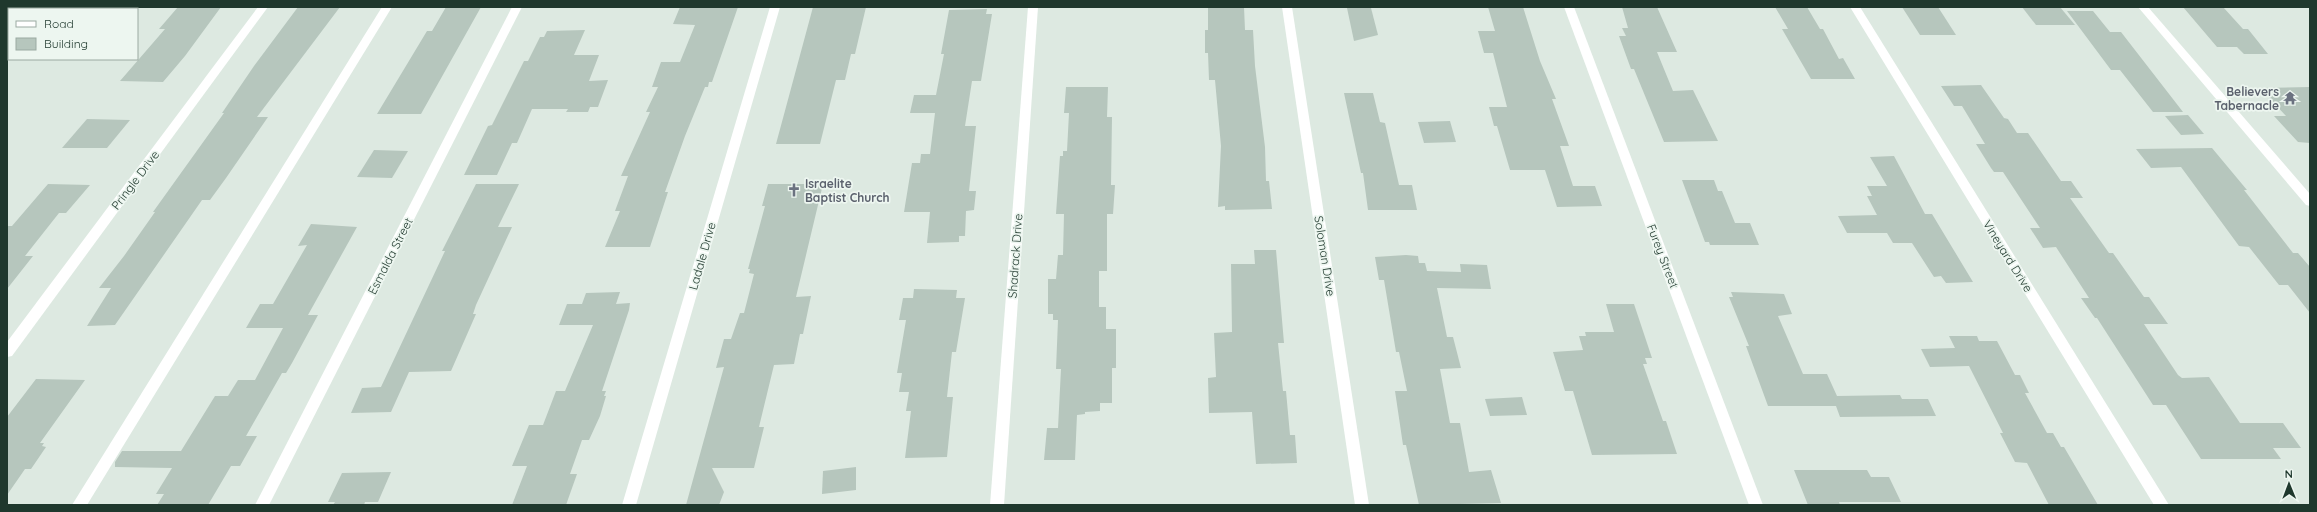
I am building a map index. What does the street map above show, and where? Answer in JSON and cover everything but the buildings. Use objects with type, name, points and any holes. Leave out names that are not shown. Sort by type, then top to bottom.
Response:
[{"type":"street","name":"Pringle Drive","points":[[7,352],[263,7]]},
{"type":"street","points":[[79,505],[387,7]]},
{"type":"street","name":"Esmalda Street","points":[[262,505],[517,7]]},
{"type":"street","name":"Ladale Drive","points":[[629,505],[775,7]]},
{"type":"street","name":"Shadrack Drive","points":[[997,505],[1033,7]]},
{"type":"street","name":"Soloman Drive","points":[[1287,7],[1362,505]]},
{"type":"street","name":"Furey Street","points":[[1570,7],[1756,505]]},
{"type":"street","name":"Vineyard Drive","points":[[1855,7],[2162,505]]},
{"type":"street","points":[[2143,7],[2310,202]]},
{"type":"place","name":"Believers Tabernacle","points":[[2290,98]]},
{"type":"place","name":"Israelite Baptist Church","points":[[794,190]]}]
